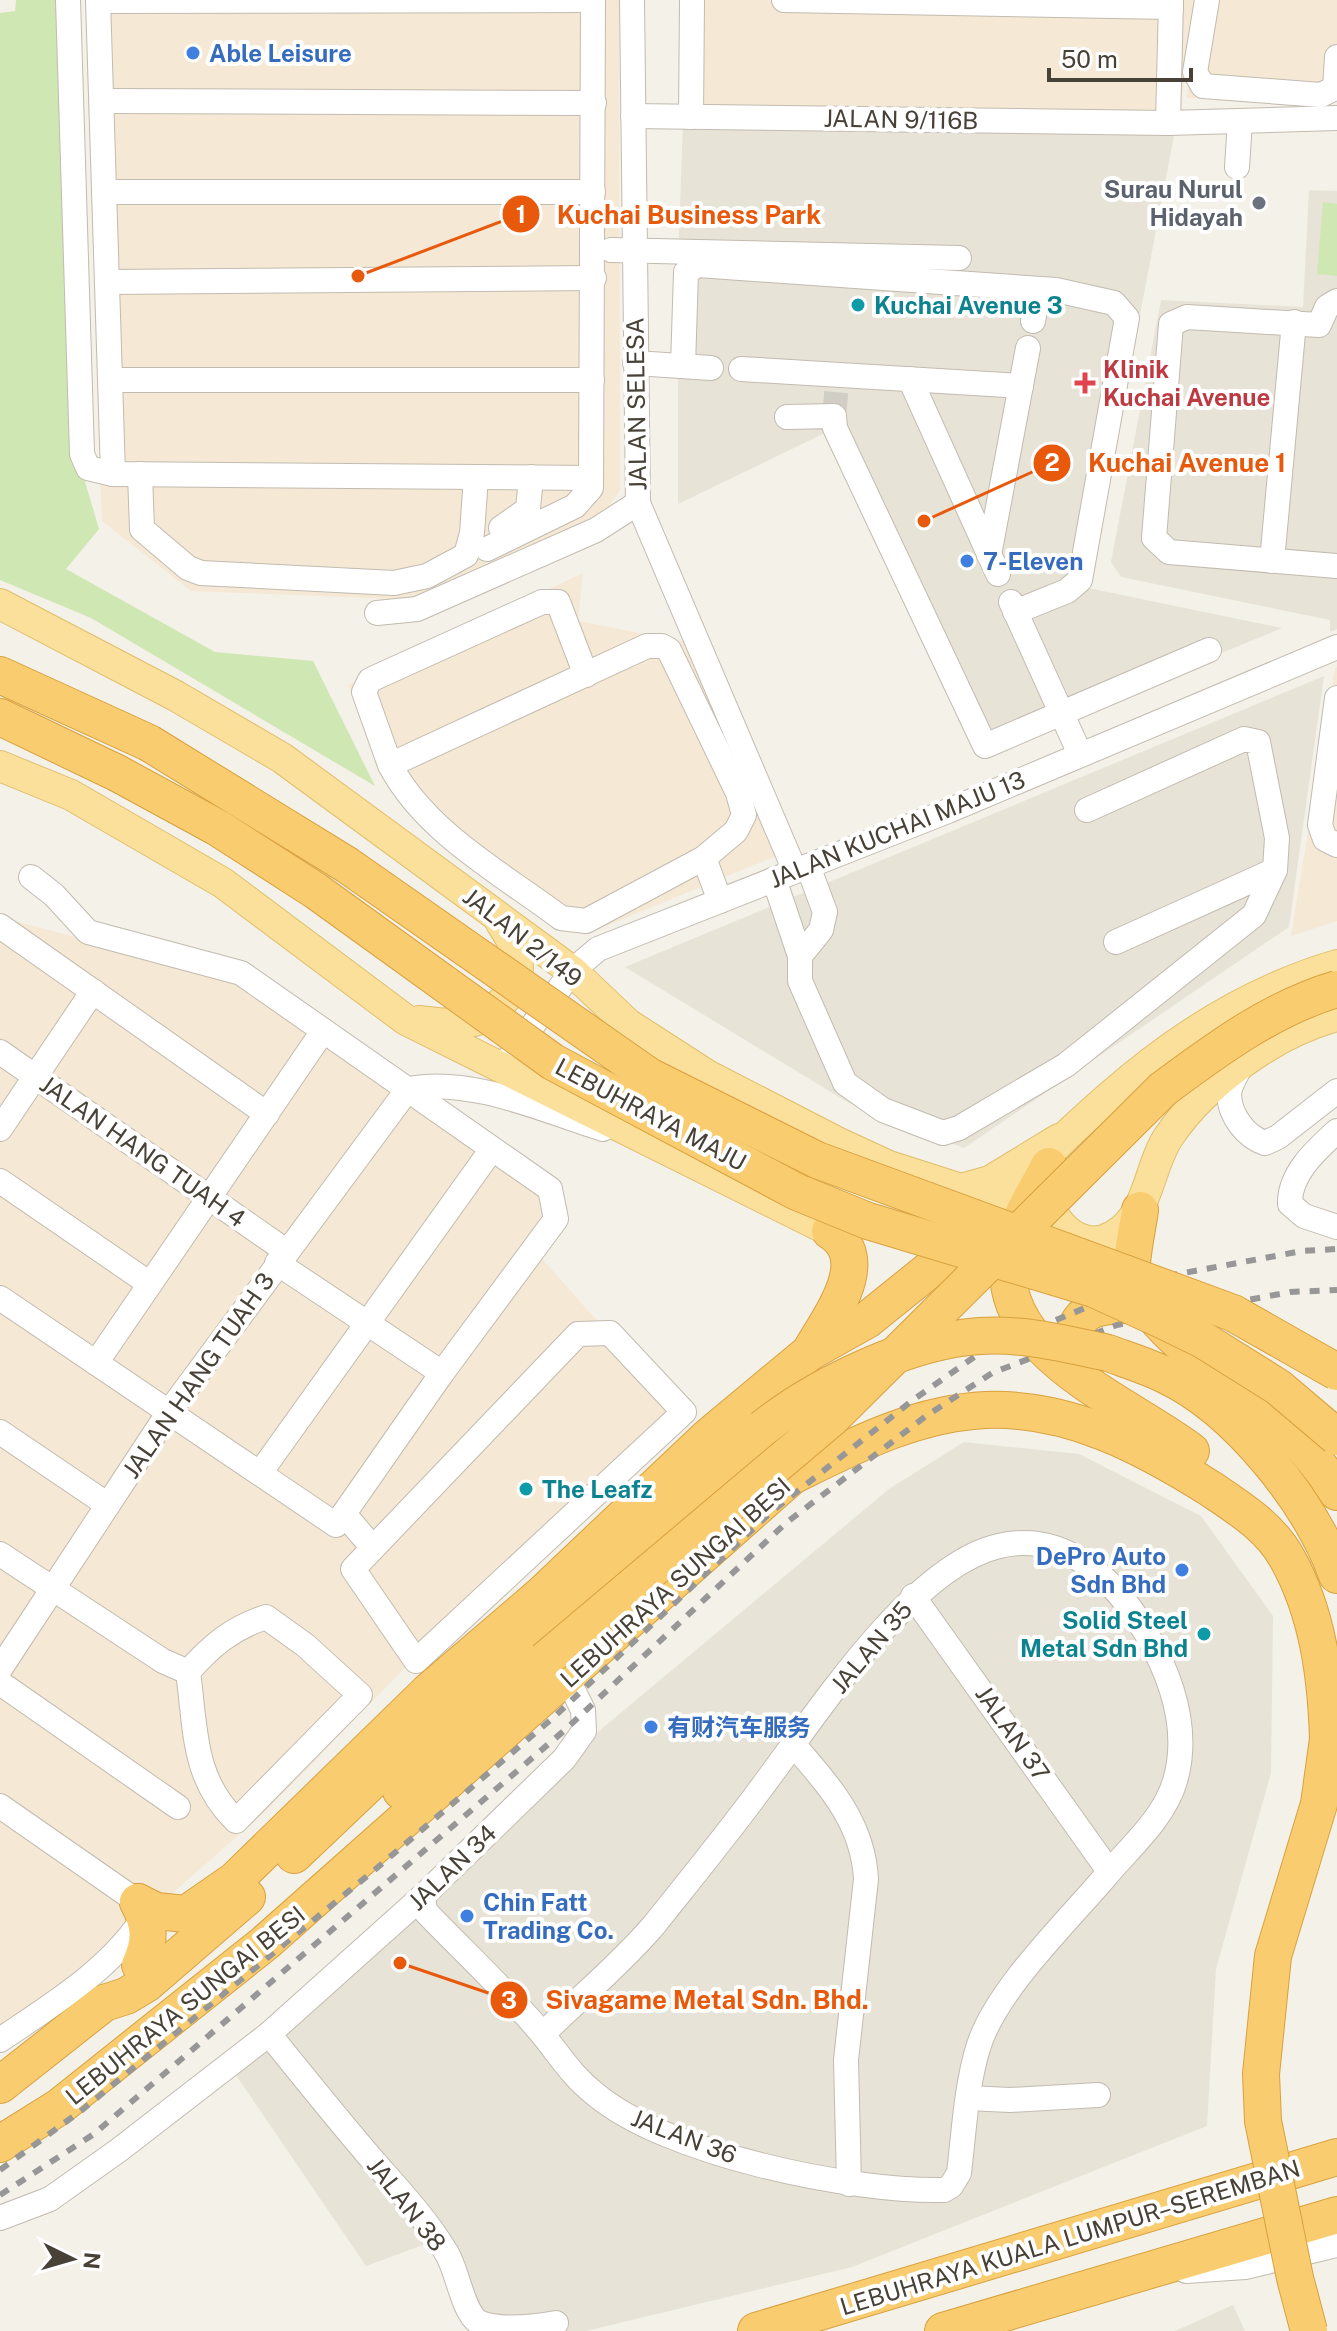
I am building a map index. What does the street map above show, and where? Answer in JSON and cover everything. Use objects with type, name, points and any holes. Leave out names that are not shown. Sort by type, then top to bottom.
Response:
[{"type":"highway","name":"LEBUHRAYA MAJU","points":[[0,675],[149,743],[347,865],[649,1076],[817,1160],[1233,1313],[1337,1372]]},
{"type":"highway","name":"LEBUHRAYA MAJU","points":[[0,717],[117,773],[218,828],[316,891],[553,1062],[797,1192],[868,1221],[1094,1289],[1162,1320],[1203,1340],[1278,1387],[1337,1437]]},
{"type":"highway","points":[[0,2118],[58,2083],[255,1926],[556,1669],[821,1428],[1163,1089],[1217,1048],[1270,1017],[1311,997],[1337,989]]},
{"type":"highway","points":[[1054,1153],[1011,1245],[1008,1289],[1017,1316],[1036,1342],[1064,1366],[1223,1475],[1246,1512]]},
{"type":"highway","points":[[1140,1210],[1131,1279],[1142,1304],[1206,1366],[1292,1436],[1322,1469],[1337,1492]]},
{"type":"highway","points":[[810,1352],[847,1286],[848,1251],[842,1239],[830,1231]]},
{"type":"highway","points":[[104,2003],[140,1965],[203,1905],[235,1880],[428,1692],[540,1596],[709,1436],[810,1352],[867,1320],[939,1262]]},
{"type":"highway","points":[[1064,1366],[1073,1330],[1081,1317],[1097,1307],[1142,1304]]},
{"type":"highway","points":[[792,1476],[894,1374],[917,1325],[909,1318],[867,1320]]},
{"type":"highway","name":"LEBUHRAYA SUNGAI BESI","points":[[0,2085],[104,2003],[126,1996],[146,1984],[200,1939],[434,1722],[584,1596],[763,1428],[805,1397],[897,1354],[979,1336],[1043,1339],[1108,1353],[1167,1376],[1236,1425],[1280,1473],[1326,1545],[1337,1575]]},
{"type":"highway","name":"LEBUHRAYA SUNGAI BESI","points":[[0,2144],[59,2107],[265,1943],[556,1669],[792,1476],[882,1432],[984,1410],[1034,1412],[1090,1427],[1152,1451],[1246,1512],[1286,1556],[1309,1610],[1323,1667],[1328,1739],[1319,1804],[1273,1956],[1261,2074],[1263,2121],[1309,2331]]},
{"type":"highway","points":[[434,1722],[540,1596]]},
{"type":"highway","points":[[140,1965],[148,1947],[141,1908],[172,1915],[186,1914],[203,1905]]},
{"type":"highway","name":"LEBUHRAYA KUALA LUMPUR–SEREMBAN","points":[[756,2331],[1224,2192],[1334,2156]]},
{"type":"highway","points":[[943,2331],[1337,2215]]},
{"type":"main road","name":"JALAN 2/149","points":[[0,604],[176,696],[282,758],[572,971],[628,1024],[707,1075],[837,1142],[942,1185],[961,1189],[976,1187],[1054,1153]]},
{"type":"main road","points":[[0,766],[71,795],[223,883],[406,1020],[830,1231]]},
{"type":"main road","points":[[406,1020],[450,1025],[478,1021],[502,1003],[519,979],[520,962],[513,940],[492,911]]},
{"type":"main road","points":[[939,1262],[1155,1058],[1229,1007],[1337,965]]},
{"type":"main road","points":[[1054,1153],[1045,1198],[1053,1218],[1071,1235],[1091,1240],[1113,1237],[1140,1210],[1152,1168],[1168,1137],[1194,1106],[1242,1064],[1284,1038],[1337,1016]]},
{"type":"street","points":[[68,0],[82,454],[84,462],[94,472],[591,478]]},
{"type":"street","points":[[113,474],[104,101],[98,0],[593,0],[591,488],[575,506],[486,542],[528,509],[531,477]]},
{"type":"street","name":"JALAN SELESA","points":[[632,0],[633,116],[622,250],[635,363],[638,503],[793,872]]},
{"type":"street","points":[[691,117],[692,0]]},
{"type":"street","points":[[784,0],[1171,4],[1168,123]]},
{"type":"street","points":[[1207,0],[1195,72],[1203,86],[1321,95],[1335,88],[1337,57]]},
{"type":"street","points":[[104,101],[594,103]]},
{"type":"street","name":"JALAN 9/116B","points":[[633,116],[1168,123],[1337,118]]},
{"type":"street","points":[[1237,167],[1240,121]]},
{"type":"street","points":[[106,192],[593,192]]},
{"type":"street","points":[[622,250],[959,258]]},
{"type":"street","points":[[683,366],[686,272],[690,267],[1039,289],[1114,303],[1127,318],[1080,580],[1067,591],[1013,607],[1080,754]]},
{"type":"street","points":[[108,282],[594,278]]},
{"type":"street","points":[[1033,321],[1039,289]]},
{"type":"street","points":[[1337,301],[1327,307],[1319,325],[1187,317],[1171,324],[1154,538],[1169,552],[1337,566]]},
{"type":"street","points":[[1272,561],[1294,322]]},
{"type":"street","points":[[910,379],[994,565],[1028,348]]},
{"type":"street","points":[[635,363],[711,368]]},
{"type":"street","points":[[741,369],[1021,386]]},
{"type":"street","points":[[111,380],[592,380]]},
{"type":"street","points":[[787,417],[834,416],[835,428],[985,746],[1209,650]]},
{"type":"street","points":[[140,474],[142,529],[188,568],[201,573],[394,583],[427,576],[466,555],[472,533],[476,477]]},
{"type":"street","points":[[377,613],[417,609],[596,530],[638,503]]},
{"type":"street","points":[[390,765],[586,675],[647,646],[662,646],[669,650],[738,793],[744,815],[736,831],[704,858],[586,921],[561,918],[427,816],[404,791],[390,765],[364,692],[370,680],[542,602],[558,602],[586,675]]},
{"type":"street","name":"JALAN KUCHAI MAJU 13","points":[[502,1068],[572,971],[598,949],[793,872],[1337,647]]},
{"type":"street","points":[[1337,698],[1320,825],[1325,839],[1337,845]]},
{"type":"street","points":[[793,872],[800,981],[845,1083],[883,1110],[943,1133],[959,1128],[1066,1065],[1254,915],[1275,870],[1277,838],[1258,742],[1244,739],[1087,810]]},
{"type":"street","points":[[704,858],[720,901]]},
{"type":"street","points":[[1116,942],[1275,870]]},
{"type":"street","points":[[793,872],[825,912],[821,930],[800,956]]},
{"type":"street","points":[[0,1298],[336,1525],[442,1373],[556,1219],[550,1189],[241,973],[88,932],[54,895],[31,877]]},
{"type":"street","points":[[0,926],[267,1114]]},
{"type":"street","points":[[0,1129],[93,991]]},
{"type":"street","points":[[96,1363],[323,1031]]},
{"type":"street","name":"JALAN HANG TUAH 4","points":[[0,1052],[210,1196],[281,1257],[368,1323],[442,1373]]},
{"type":"street","points":[[1242,1064],[1229,1092],[1233,1113],[1252,1139],[1265,1143],[1278,1137],[1337,1091]]},
{"type":"street","points":[[408,1089],[434,1084],[472,1090],[680,1154]]},
{"type":"street","name":"JALAN HANG TUAH 3","points":[[0,1669],[169,1412],[408,1089]]},
{"type":"street","points":[[1337,1131],[1317,1149],[1294,1180],[1290,1192],[1290,1204],[1304,1216],[1337,1227]]},
{"type":"street","points":[[260,1473],[492,1149]]},
{"type":"street","points":[[0,1181],[150,1284]]},
{"type":"street","points":[[610,1333],[684,1412],[416,1661],[353,1569],[373,1548],[578,1334],[610,1333]]},
{"type":"street","points":[[0,1432],[108,1505]]},
{"type":"street","points":[[344,1514],[373,1548]]},
{"type":"street","name":"JALAN 35","points":[[543,2034],[650,1929],[793,1744],[913,1596],[971,1557],[995,1546],[1017,1543],[1056,1548],[1082,1560],[1106,1576],[1130,1607],[1166,1674],[1179,1711],[1182,1741],[1174,1784],[1160,1811],[1000,2002],[978,2046],[959,2173],[951,2186],[936,2190],[849,2184]]},
{"type":"street","points":[[0,1554],[163,1661],[188,1672]]},
{"type":"street","name":"JALAN 37","points":[[913,1596],[1006,1721],[1109,1871]]},
{"type":"street","points":[[266,1617],[305,1645],[360,1695],[236,1821],[217,1803],[203,1776],[188,1672],[215,1642],[243,1624],[266,1617]]},
{"type":"street","name":"JALAN 34","points":[[0,2218],[50,2199],[269,2034],[423,1896],[564,1759],[584,1731],[583,1710],[556,1669]]},
{"type":"street","points":[[0,1683],[178,1807]]},
{"type":"street","points":[[793,1744],[847,1810],[864,1854],[866,1879],[846,2060],[849,2184]]},
{"type":"street","points":[[0,1806],[141,1908],[131,1938],[50,2006],[0,2040]]},
{"type":"street","name":"JALAN 36","points":[[423,1896],[425,1911],[543,2034],[571,2074],[598,2097],[670,2135],[785,2172],[849,2184]]},
{"type":"street","name":"JALAN 38","points":[[269,2034],[326,2106],[433,2230],[455,2267],[466,2305],[477,2322],[492,2329],[511,2330],[556,2323]]},
{"type":"street","points":[[968,2098],[1010,2100],[1098,2095]]},
{"type":"street","points":[[1141,2274],[1245,2267],[1337,2245]]},
{"type":"shaded area","points":[[85,0],[619,0],[620,490],[605,512],[419,600],[191,591],[102,521]]},
{"type":"shaded area","points":[[684,0],[1200,0],[1177,120],[683,123]]},
{"type":"shaded area","points":[[1206,0],[1337,0],[1337,90],[1323,100],[1186,98]]},
{"type":"shaded area","points":[[1177,120],[1088,588],[1282,628],[979,753],[829,431],[678,504],[678,260],[683,123]]},
{"type":"shaded area","points":[[1309,190],[1337,191],[1337,629],[1330,632],[1330,620],[1121,577],[1111,562],[1161,300],[1303,307]]},
{"type":"shaded area","points":[[583,573],[578,621],[686,642],[776,856],[584,935],[407,807],[348,685]]},
{"type":"shaded area","points":[[1335,668],[1337,921],[1291,936]]},
{"type":"shaded area","points":[[1324,676],[1289,927],[964,1148],[849,1103],[625,967]]},
{"type":"shaded area","points":[[0,917],[236,980],[543,1192],[547,1219],[530,1245],[678,1412],[421,1651],[267,1810],[126,1934],[0,2032]]},
{"type":"shaded area","points":[[964,1442],[1079,1454],[1201,1516],[1273,1616],[1271,1773],[1216,1969],[1207,2126],[852,2267],[586,2331],[468,2331],[434,2241],[366,2266],[223,2056],[444,1883],[599,1731],[889,1489]]},
{"type":"shaded area","points":[[1233,2305],[1245,2331],[1175,2331]]},
{"type":"green space","points":[[16,0],[62,0],[79,461],[99,529],[66,569],[215,652],[313,661],[375,786],[91,618],[0,580],[0,13],[15,11]]},
{"type":"green space","points":[[1323,202],[1337,204],[1337,276],[1317,274]]},
{"type":"tunnel","points":[[834,416],[838,375]]},
{"type":"railway","points":[[0,2170],[82,2110],[377,1868],[554,1717],[770,1513],[913,1400],[984,1350],[1157,1278],[1302,1251],[1337,1249]]},
{"type":"railway","points":[[0,2195],[94,2134],[566,1729],[786,1523],[926,1416],[992,1373],[1117,1325],[1290,1292],[1337,1290]]},
{"type":"place","name":"Able Leisure","points":[[193,53]]},
{"type":"place","name":"Surau Nurul Hidayah","points":[[1259,203]]},
{"type":"place","name":"Kuchai Business Park","points":[[358,276]]},
{"type":"place","name":"Kuchai Avenue 3","points":[[858,305]]},
{"type":"place","name":"Klinik Kuchai Avenue","points":[[1085,383]]},
{"type":"place","name":"Kuchai Avenue 1","points":[[924,521]]},
{"type":"place","name":"7-Eleven","points":[[967,561]]},
{"type":"place","name":"The Leafz","points":[[526,1489]]},
{"type":"place","name":"DePro Auto Sdn Bhd","points":[[1182,1570]]},
{"type":"place","name":"Solid Steel Metal Sdn Bhd","points":[[1204,1634]]},
{"type":"place","name":"有财汽车服务","points":[[651,1727]]},
{"type":"place","name":"Chin Fatt Trading Co.","points":[[467,1916]]},
{"type":"place","name":"Sivagame Metal Sdn. Bhd.","points":[[400,1963]]}]
